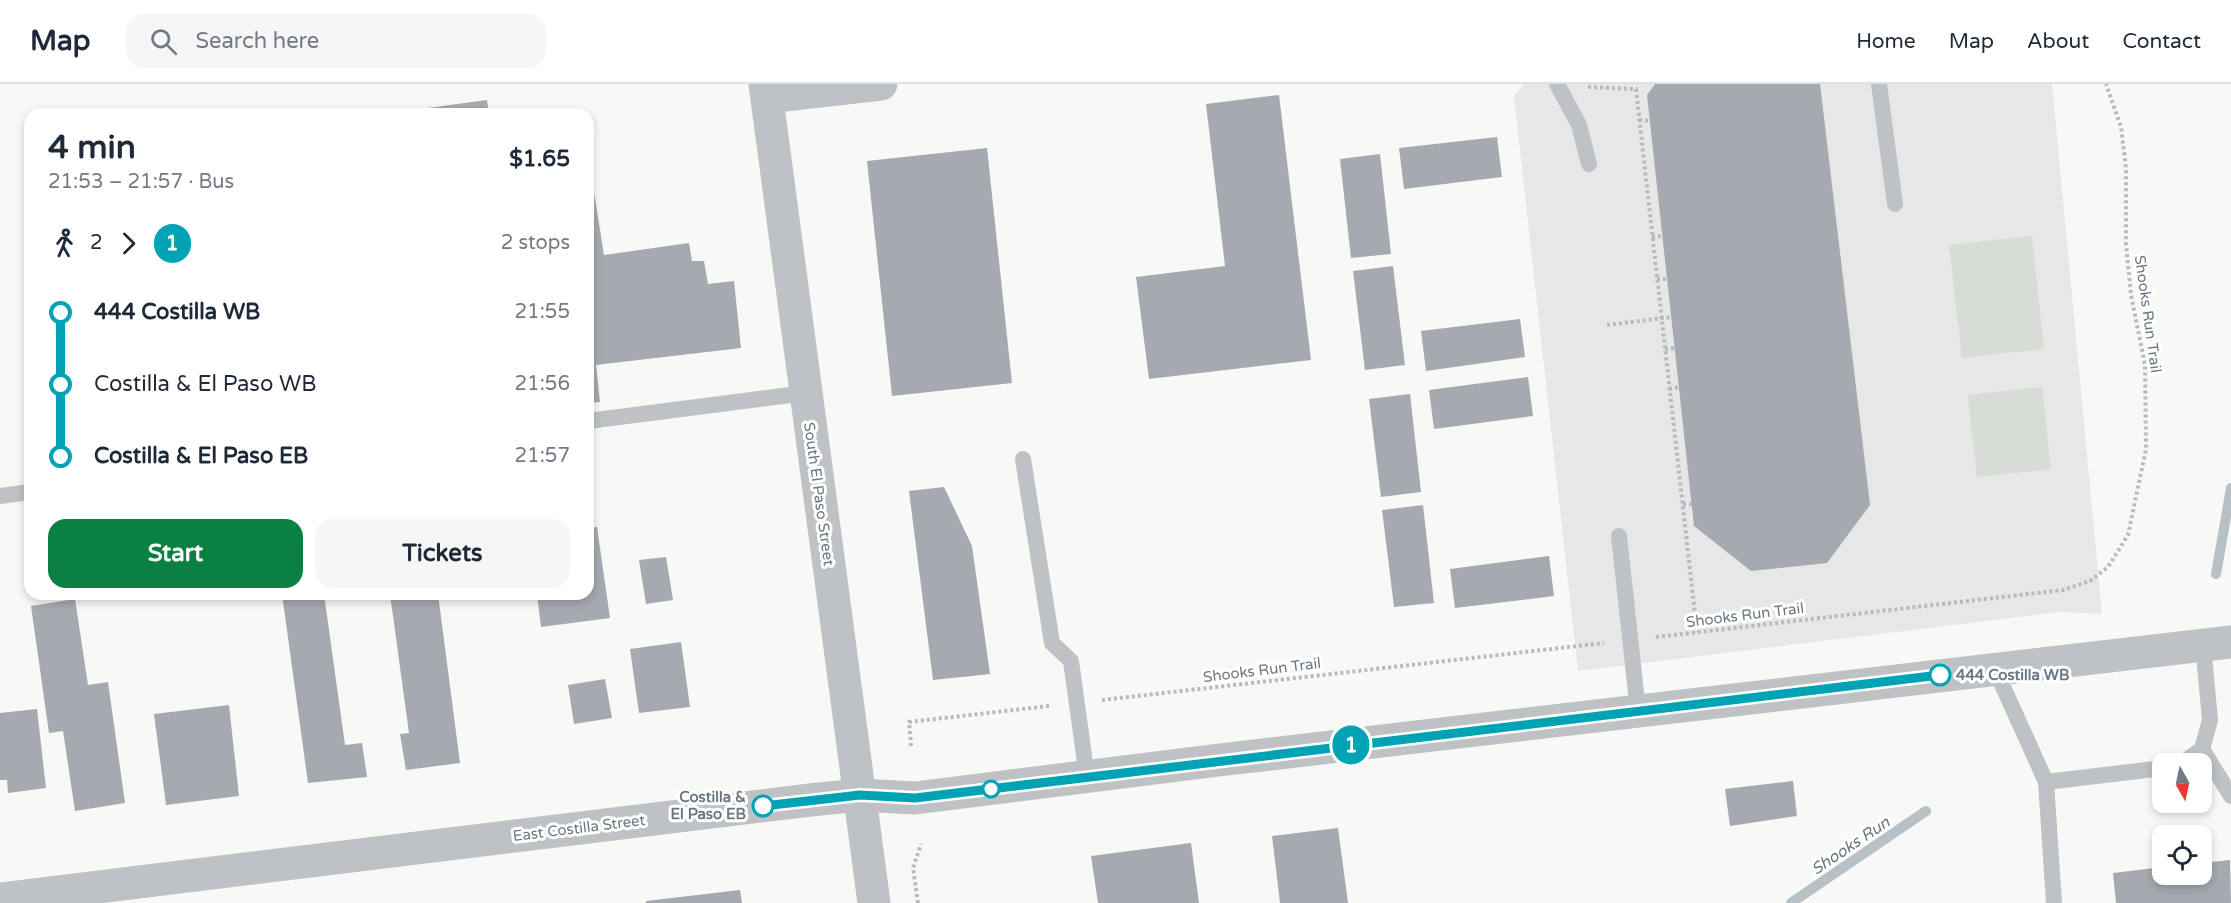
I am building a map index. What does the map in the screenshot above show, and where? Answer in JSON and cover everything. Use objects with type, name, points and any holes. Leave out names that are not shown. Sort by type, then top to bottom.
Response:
[{"type":"street","points":[[766,91],[881,84]]},
{"type":"street","name":"South El Paso Street","points":[[766,91],[874,903]]},
{"type":"street","name":"East Costilla Street","points":[[0,899],[860,795],[915,798],[2217,643]]},
{"type":"lane","points":[[1879,84],[1895,204]]},
{"type":"lane","points":[[1559,88],[1579,125],[1588,164]]},
{"type":"lane","points":[[594,420],[806,393]]},
{"type":"lane","points":[[1023,459],[1052,643],[1071,661],[1087,777]]},
{"type":"lane","points":[[0,496],[24,493]]},
{"type":"lane","points":[[1619,536],[1638,711]]},
{"type":"lane","points":[[2196,753],[2202,749],[2210,720],[2217,643]]},
{"type":"lane","points":[[1995,669],[2046,782],[2054,903]]},
{"type":"lane","points":[[2202,749],[2231,796]]},
{"type":"lane","points":[[2046,782],[2152,769]]},
{"type":"path","name":"Shooks Run Trail","points":[[911,746],[909,722],[2063,590],[2090,581],[2108,567],[2128,535],[2146,449],[2145,365],[2131,295],[2126,244],[2126,168],[2121,127],[2106,84]]},
{"type":"path","points":[[1559,88],[1636,89],[1697,632]]},
{"type":"path","points":[[1639,120],[1650,121]]},
{"type":"path","points":[[1652,237],[1662,236]]},
{"type":"path","points":[[1657,279],[1667,279]]},
{"type":"path","points":[[1607,325],[1671,316]]},
{"type":"path","points":[[1665,348],[1675,348]]},
{"type":"path","points":[[1669,388],[1679,387]]},
{"type":"path","points":[[1683,504],[1692,504]]},
{"type":"path","points":[[918,903],[913,868],[921,844]]},
{"type":"shaded area","points":[[1524,84],[2052,84],[2102,614],[2059,612],[1578,671],[1514,96]]},
{"type":"shaded area","points":[[2032,236],[2044,349],[1962,358],[1949,245]]},
{"type":"shaded area","points":[[2042,387],[2051,469],[1977,477],[1968,395]]},
{"type":"building","points":[[1655,84],[1820,84],[1870,505],[1827,563],[1751,571],[1694,526],[1647,95]]},
{"type":"building","points":[[1279,95],[1311,360],[1149,379],[1136,277],[1225,266],[1206,104]]},
{"type":"building","points":[[487,100],[488,108],[428,108]]},
{"type":"building","points":[[1497,137],[1502,177],[1404,189],[1399,148]]},
{"type":"building","points":[[987,148],[1012,383],[892,396],[867,161]]},
{"type":"building","points":[[1380,154],[1391,254],[1351,258],[1340,159]]},
{"type":"building","points":[[594,192],[604,255],[689,243],[692,261],[704,261],[708,284],[734,281],[741,348],[596,365],[600,402],[594,402]]},
{"type":"building","points":[[1393,266],[1405,365],[1365,370],[1353,271]]},
{"type":"building","points":[[1520,319],[1525,357],[1426,371],[1421,331]]},
{"type":"building","points":[[1528,377],[1533,416],[1434,429],[1429,390]]},
{"type":"building","points":[[1410,394],[1421,492],[1381,497],[1369,399]]},
{"type":"building","points":[[944,487],[972,546],[990,674],[933,680],[909,491]]},
{"type":"building","points":[[1423,505],[1434,603],[1394,607],[1382,510]]},
{"type":"building","points":[[594,527],[597,527],[610,618],[541,627],[538,600],[594,600]]},
{"type":"building","points":[[1549,556],[1554,596],[1455,608],[1450,569]]},
{"type":"building","points":[[666,557],[673,600],[646,604],[639,560]]},
{"type":"building","points":[[75,600],[88,685],[108,682],[125,803],[75,811],[63,731],[49,733],[31,606]]},
{"type":"building","points":[[283,600],[325,600],[345,745],[362,743],[367,777],[308,783]]},
{"type":"building","points":[[391,600],[439,600],[460,763],[406,770],[400,734],[409,733]]},
{"type":"building","points":[[681,642],[690,707],[639,713],[630,649]]},
{"type":"building","points":[[605,679],[612,718],[574,724],[568,685]]},
{"type":"building","points":[[229,705],[239,796],[166,805],[154,714]]},
{"type":"building","points":[[37,709],[46,788],[8,793],[7,780],[0,780],[0,713]]},
{"type":"building","points":[[1793,781],[1797,816],[1730,826],[1725,789]]},
{"type":"building","points":[[1338,828],[1348,903],[1280,903],[1272,836]]},
{"type":"building","points":[[1191,843],[1199,903],[1098,903],[1091,856]]},
{"type":"building","points":[[2230,860],[2231,903],[2116,903],[2113,873],[2152,868],[2152,885],[2212,885],[2212,862]]},
{"type":"building","points":[[740,890],[742,903],[646,903],[646,901]]},
{"type":"waterway","name":"Shooks Run","points":[[2216,574],[2231,488]]},
{"type":"waterway","name":"Shooks Run","points":[[1791,903],[1926,811]]},
{"type":"bus line","name":"1","points":[[763,806],[860,795],[915,798],[1940,675]]},
{"type":"place","name":"444 Costilla WB","points":[[1940,675]]},
{"type":"place","name":"Costilla & El Paso EB","points":[[763,806]]}]
